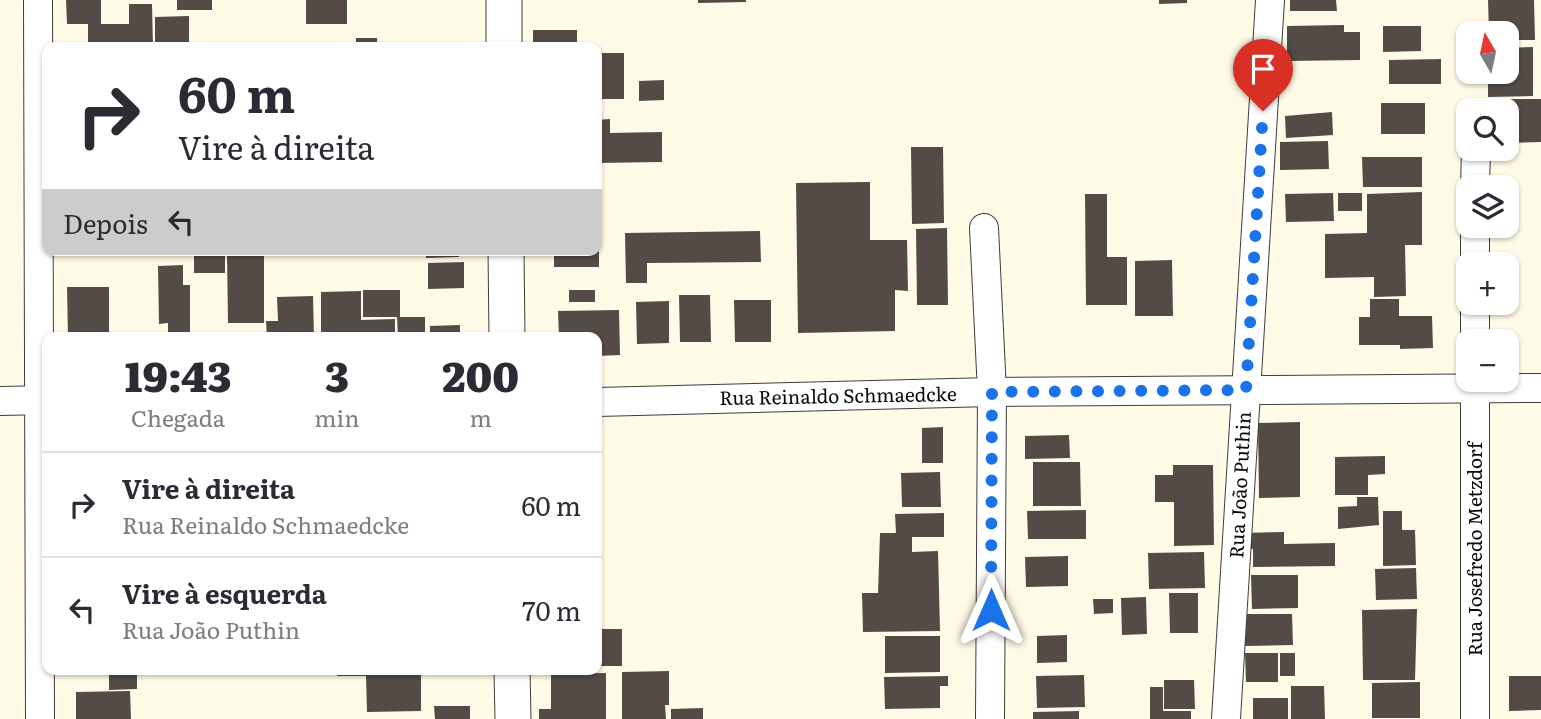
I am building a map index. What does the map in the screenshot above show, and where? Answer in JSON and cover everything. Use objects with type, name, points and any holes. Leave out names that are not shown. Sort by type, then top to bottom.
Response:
[{"type":"street","points":[[38,0],[42,332]]},
{"type":"street","points":[[504,0],[504,42]]},
{"type":"street","name":"Rua João Puthin","points":[[1226,719],[1270,0]]},
{"type":"street","points":[[984,228],[992,392],[990,719]]},
{"type":"street","points":[[506,256],[507,332]]},
{"type":"street","name":"Rua Reinaldo Schmaedcke","points":[[602,402],[1456,384]]},
{"type":"street","name":"Rua Reinaldo Schmaedcke","points":[[1519,387],[1541,388]]},
{"type":"street","name":"Rua Josefredo Metzdorf","points":[[1475,392],[1475,719]]},
{"type":"street","points":[[0,401],[42,400]]},
{"type":"street","points":[[40,719],[42,506]]},
{"type":"street","points":[[512,675],[513,719]]},
{"type":"building","points":[[66,0],[101,0],[101,24],[129,24],[129,4],[152,4],[153,42],[88,42],[88,24],[67,24]]},
{"type":"building","points":[[177,0],[212,0],[212,10],[177,10]]},
{"type":"building","points":[[306,0],[347,0],[347,24],[306,24]]},
{"type":"building","points":[[698,0],[746,0],[746,2],[698,3]]},
{"type":"building","points":[[1159,0],[1187,0],[1187,3],[1159,4]]},
{"type":"building","points":[[1290,0],[1336,0],[1337,11],[1290,11]]},
{"type":"building","points":[[1488,0],[1534,0],[1535,40],[1519,40],[1519,21],[1489,21]]},
{"type":"building","points":[[189,16],[189,42],[155,42],[155,17]]},
{"type":"building","points":[[1344,25],[1344,32],[1360,32],[1360,60],[1287,61],[1287,26]]},
{"type":"building","points":[[1383,26],[1421,26],[1421,51],[1383,52]]},
{"type":"building","points":[[533,30],[577,30],[577,42],[533,42]]},
{"type":"building","points":[[356,38],[377,38],[377,42],[356,42]]},
{"type":"building","points":[[1533,47],[1533,96],[1488,97],[1488,84],[1519,84],[1519,48]]},
{"type":"building","points":[[602,53],[624,53],[624,99],[602,99]]},
{"type":"building","points":[[1441,59],[1441,84],[1389,84],[1389,60]]},
{"type":"building","points":[[664,80],[664,100],[639,101],[639,81]]},
{"type":"building","points":[[1519,99],[1541,99],[1541,142],[1519,143]]},
{"type":"building","points":[[1381,103],[1425,103],[1425,134],[1381,134]]},
{"type":"building","points":[[1332,112],[1333,135],[1286,138],[1285,116]]},
{"type":"building","points":[[610,119],[610,133],[662,132],[662,162],[602,163],[602,120]]},
{"type":"building","points":[[1328,141],[1329,169],[1280,170],[1280,142]]},
{"type":"building","points":[[911,147],[943,147],[944,223],[912,224]]},
{"type":"building","points":[[1362,157],[1422,157],[1422,187],[1363,187]]},
{"type":"building","points":[[870,182],[870,240],[907,240],[908,291],[895,290],[895,331],[798,333],[796,183]]},
{"type":"building","points":[[1422,192],[1422,245],[1405,245],[1406,296],[1374,297],[1374,277],[1325,278],[1325,234],[1367,233],[1367,194]]},
{"type":"building","points":[[1333,193],[1334,221],[1286,222],[1285,194]]},
{"type":"building","points":[[1338,193],[1362,193],[1362,211],[1338,211]]},
{"type":"building","points":[[1085,194],[1107,194],[1107,257],[1127,257],[1127,305],[1086,305]]},
{"type":"building","points":[[947,228],[948,305],[917,305],[916,229]]},
{"type":"building","points":[[760,231],[761,262],[647,263],[647,283],[626,283],[625,233]]},
{"type":"building","points":[[194,256],[225,256],[225,273],[194,273]]},
{"type":"building","points":[[227,256],[264,256],[264,323],[228,323]]},
{"type":"building","points":[[426,256],[459,256],[459,257]]},
{"type":"building","points":[[554,256],[599,256],[599,267],[554,267]]},
{"type":"building","points":[[1172,260],[1173,316],[1135,316],[1135,261]]},
{"type":"building","points":[[464,262],[464,288],[428,289],[428,263]]},
{"type":"building","points":[[183,265],[183,285],[190,285],[190,332],[168,332],[168,323],[159,324],[158,266]]},
{"type":"building","points":[[67,287],[109,287],[109,332],[68,332]]},
{"type":"building","points":[[363,290],[400,290],[400,317],[425,317],[425,332],[398,332],[397,317],[363,317]]},
{"type":"building","points":[[569,290],[595,290],[595,302],[569,302]]},
{"type":"building","points":[[361,291],[361,320],[395,319],[395,332],[321,332],[321,292]]},
{"type":"building","points":[[679,295],[710,295],[711,342],[680,342]]},
{"type":"building","points":[[313,296],[314,332],[267,332],[266,321],[278,321],[277,297]]},
{"type":"building","points":[[1370,299],[1399,299],[1399,316],[1432,316],[1433,348],[1400,349],[1400,345],[1359,345],[1359,317],[1370,317]]},
{"type":"building","points":[[734,300],[771,300],[771,342],[735,342]]},
{"type":"building","points":[[669,301],[669,343],[637,344],[636,302]]},
{"type":"building","points":[[619,310],[620,355],[602,356],[602,332],[559,332],[558,311]]},
{"type":"building","points":[[460,325],[460,332],[430,332],[430,326]]},
{"type":"building","points":[[1300,422],[1300,497],[1259,498],[1258,423]]},
{"type":"building","points":[[943,427],[943,463],[922,463],[922,428]]},
{"type":"building","points":[[1069,435],[1070,458],[1025,459],[1025,436]]},
{"type":"building","points":[[1385,456],[1385,474],[1368,475],[1368,495],[1335,495],[1335,457]]},
{"type":"building","points":[[1033,462],[1080,462],[1081,506],[1033,506]]},
{"type":"building","points":[[1173,465],[1213,465],[1214,545],[1174,546],[1174,502],[1155,502],[1155,475],[1173,475]]},
{"type":"building","points":[[940,472],[941,507],[902,507],[901,473]]},
{"type":"building","points":[[1357,497],[1378,497],[1379,525],[1338,529],[1338,507],[1357,506]]},
{"type":"building","points":[[1086,510],[1086,539],[1028,539],[1027,511]]},
{"type":"building","points":[[1383,511],[1402,511],[1402,530],[1415,530],[1416,565],[1383,566]]},
{"type":"building","points":[[944,513],[944,537],[912,537],[912,552],[938,551],[940,631],[863,632],[862,593],[878,593],[880,533],[896,533],[895,514]]},
{"type":"building","points":[[1284,532],[1284,544],[1335,543],[1335,566],[1253,567],[1253,549],[1242,550],[1241,533]]},
{"type":"building","points":[[1204,552],[1205,588],[1149,589],[1148,553]]},
{"type":"building","points":[[1068,556],[1068,586],[1026,587],[1025,557]]},
{"type":"building","points":[[1416,568],[1417,599],[1376,600],[1375,569]]},
{"type":"building","points":[[1251,575],[1298,575],[1298,608],[1252,609]]},
{"type":"building","points":[[1169,593],[1198,593],[1198,633],[1170,633]]},
{"type":"building","points":[[1146,597],[1147,634],[1122,635],[1121,598]]},
{"type":"building","points":[[1093,599],[1113,599],[1113,613],[1094,614]]},
{"type":"building","points":[[1417,609],[1415,680],[1363,680],[1362,610]]},
{"type":"building","points":[[1244,614],[1292,614],[1293,645],[1245,646]]},
{"type":"building","points":[[602,629],[622,629],[622,666],[602,666]]},
{"type":"building","points":[[1067,635],[1067,662],[1037,663],[1037,636]]},
{"type":"building","points":[[885,636],[940,636],[940,672],[885,673]]},
{"type":"building","points":[[1245,653],[1278,653],[1278,682],[1246,682]]},
{"type":"building","points":[[1280,653],[1295,653],[1295,676],[1280,676]]},
{"type":"building","points":[[669,671],[669,705],[665,705],[666,719],[622,719],[622,672]]},
{"type":"building","points":[[606,673],[606,719],[539,719],[539,709],[551,709],[551,675]]},
{"type":"building","points":[[109,675],[137,675],[137,689],[109,690]]},
{"type":"building","points":[[421,675],[421,711],[367,712],[366,676],[337,676]]},
{"type":"building","points":[[1084,675],[1085,707],[1037,708],[1036,676]]},
{"type":"building","points":[[948,676],[948,686],[940,686],[940,708],[885,709],[884,677]]},
{"type":"building","points":[[1509,676],[1541,676],[1541,710],[1509,711]]},
{"type":"building","points":[[1164,680],[1194,680],[1195,709],[1164,709]]},
{"type":"building","points":[[1420,682],[1420,718],[1372,718],[1372,683]]},
{"type":"building","points":[[1291,686],[1324,686],[1325,719],[1291,719]]},
{"type":"building","points":[[1150,687],[1163,687],[1163,711],[1191,711],[1191,719],[1150,719]]},
{"type":"building","points":[[130,691],[131,719],[76,719],[76,692]]},
{"type":"building","points":[[1253,698],[1288,698],[1288,719],[1253,719]]},
{"type":"building","points":[[434,706],[470,706],[470,719],[435,719]]},
{"type":"building","points":[[703,708],[703,719],[671,719],[671,709]]},
{"type":"building","points":[[1079,711],[1079,719],[1033,719],[1033,712]]},
{"type":"route","points":[[991,610],[992,392],[1246,390],[1263,111]]}]
